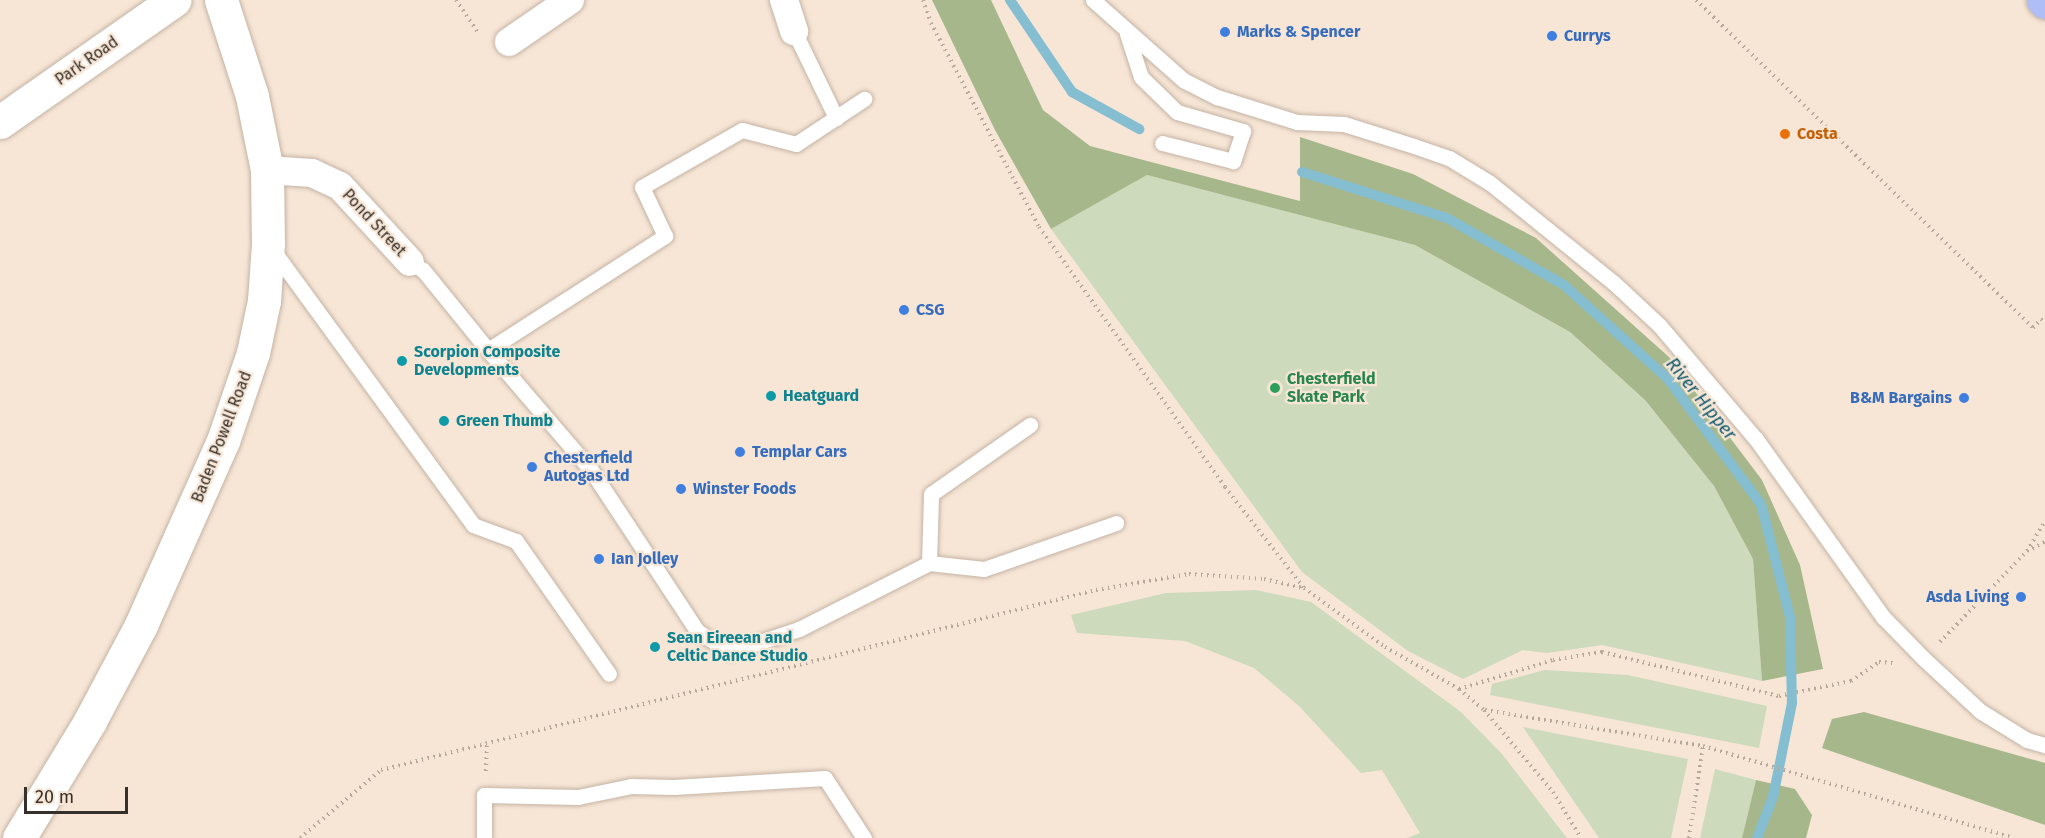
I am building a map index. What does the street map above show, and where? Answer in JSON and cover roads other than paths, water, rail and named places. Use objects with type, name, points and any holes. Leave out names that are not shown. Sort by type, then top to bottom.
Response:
[{"type":"street","name":"Park Road","points":[[0,122],[174,0]]},
{"type":"street","name":"Baden Powell Road","points":[[19,838],[100,702],[187,528],[224,441],[253,353],[264,301],[268,244],[267,170],[252,96],[221,0]]},
{"type":"street","points":[[509,42],[570,0]]},
{"type":"street","points":[[784,0],[794,31]]},
{"type":"street","name":"Pond Street","points":[[267,170],[312,173],[340,186],[410,262]]},
{"type":"lane","points":[[1093,0],[1127,34],[1183,80],[1217,97],[1297,122],[1344,124],[1440,155],[1490,183],[1538,220],[1614,283],[1705,374],[1756,439],[1883,617],[1980,711],[2027,740],[2045,745]]},
{"type":"lane","points":[[794,31],[836,118]]},
{"type":"lane","points":[[1127,34],[1141,77],[1177,112],[1243,131],[1233,161],[1162,143]]},
{"type":"lane","points":[[489,350],[665,236],[642,187],[742,130],[796,144],[864,99]]},
{"type":"lane","points":[[268,244],[473,525],[516,541],[609,674]]},
{"type":"lane","points":[[410,262],[423,270],[591,470],[697,631],[730,652],[799,629],[929,563],[984,569],[1116,523]]},
{"type":"lane","points":[[929,563],[931,494],[1030,425]]},
{"type":"lane","points":[[484,838],[484,795],[578,797],[631,786],[682,787],[825,778],[864,838]]},
{"type":"waterway","name":"River Hipper","points":[[1010,0],[1072,92],[1139,129]]},
{"type":"waterway","name":"River Hipper","points":[[1302,172],[1447,218],[1564,285],[1668,379],[1761,504],[1790,617],[1792,703],[1773,797],[1757,838]]},
{"type":"place","name":"Marks & Spencer","points":[[1225,32]]},
{"type":"place","name":"Currys","points":[[1552,36]]},
{"type":"place","name":"Costa","points":[[1785,134]]},
{"type":"place","name":"CSG","points":[[904,310]]},
{"type":"place","name":"Scorpion Composite Developments","points":[[402,361]]},
{"type":"place","name":"Chesterfield Skate Park","points":[[1275,388]]},
{"type":"place","name":"Heatguard","points":[[771,396]]},
{"type":"place","name":"B&M Bargains","points":[[1964,398]]},
{"type":"place","name":"Green Thumb","points":[[444,421]]},
{"type":"place","name":"Templar Cars","points":[[740,452]]},
{"type":"place","name":"Chesterfield Autogas Ltd","points":[[532,467]]},
{"type":"place","name":"Winster Foods","points":[[681,489]]},
{"type":"place","name":"Ian Jolley","points":[[599,559]]},
{"type":"place","name":"Asda Living","points":[[2021,597]]},
{"type":"place","name":"Sean Eireean and Celtic Dance Studio","points":[[655,647]]}]
